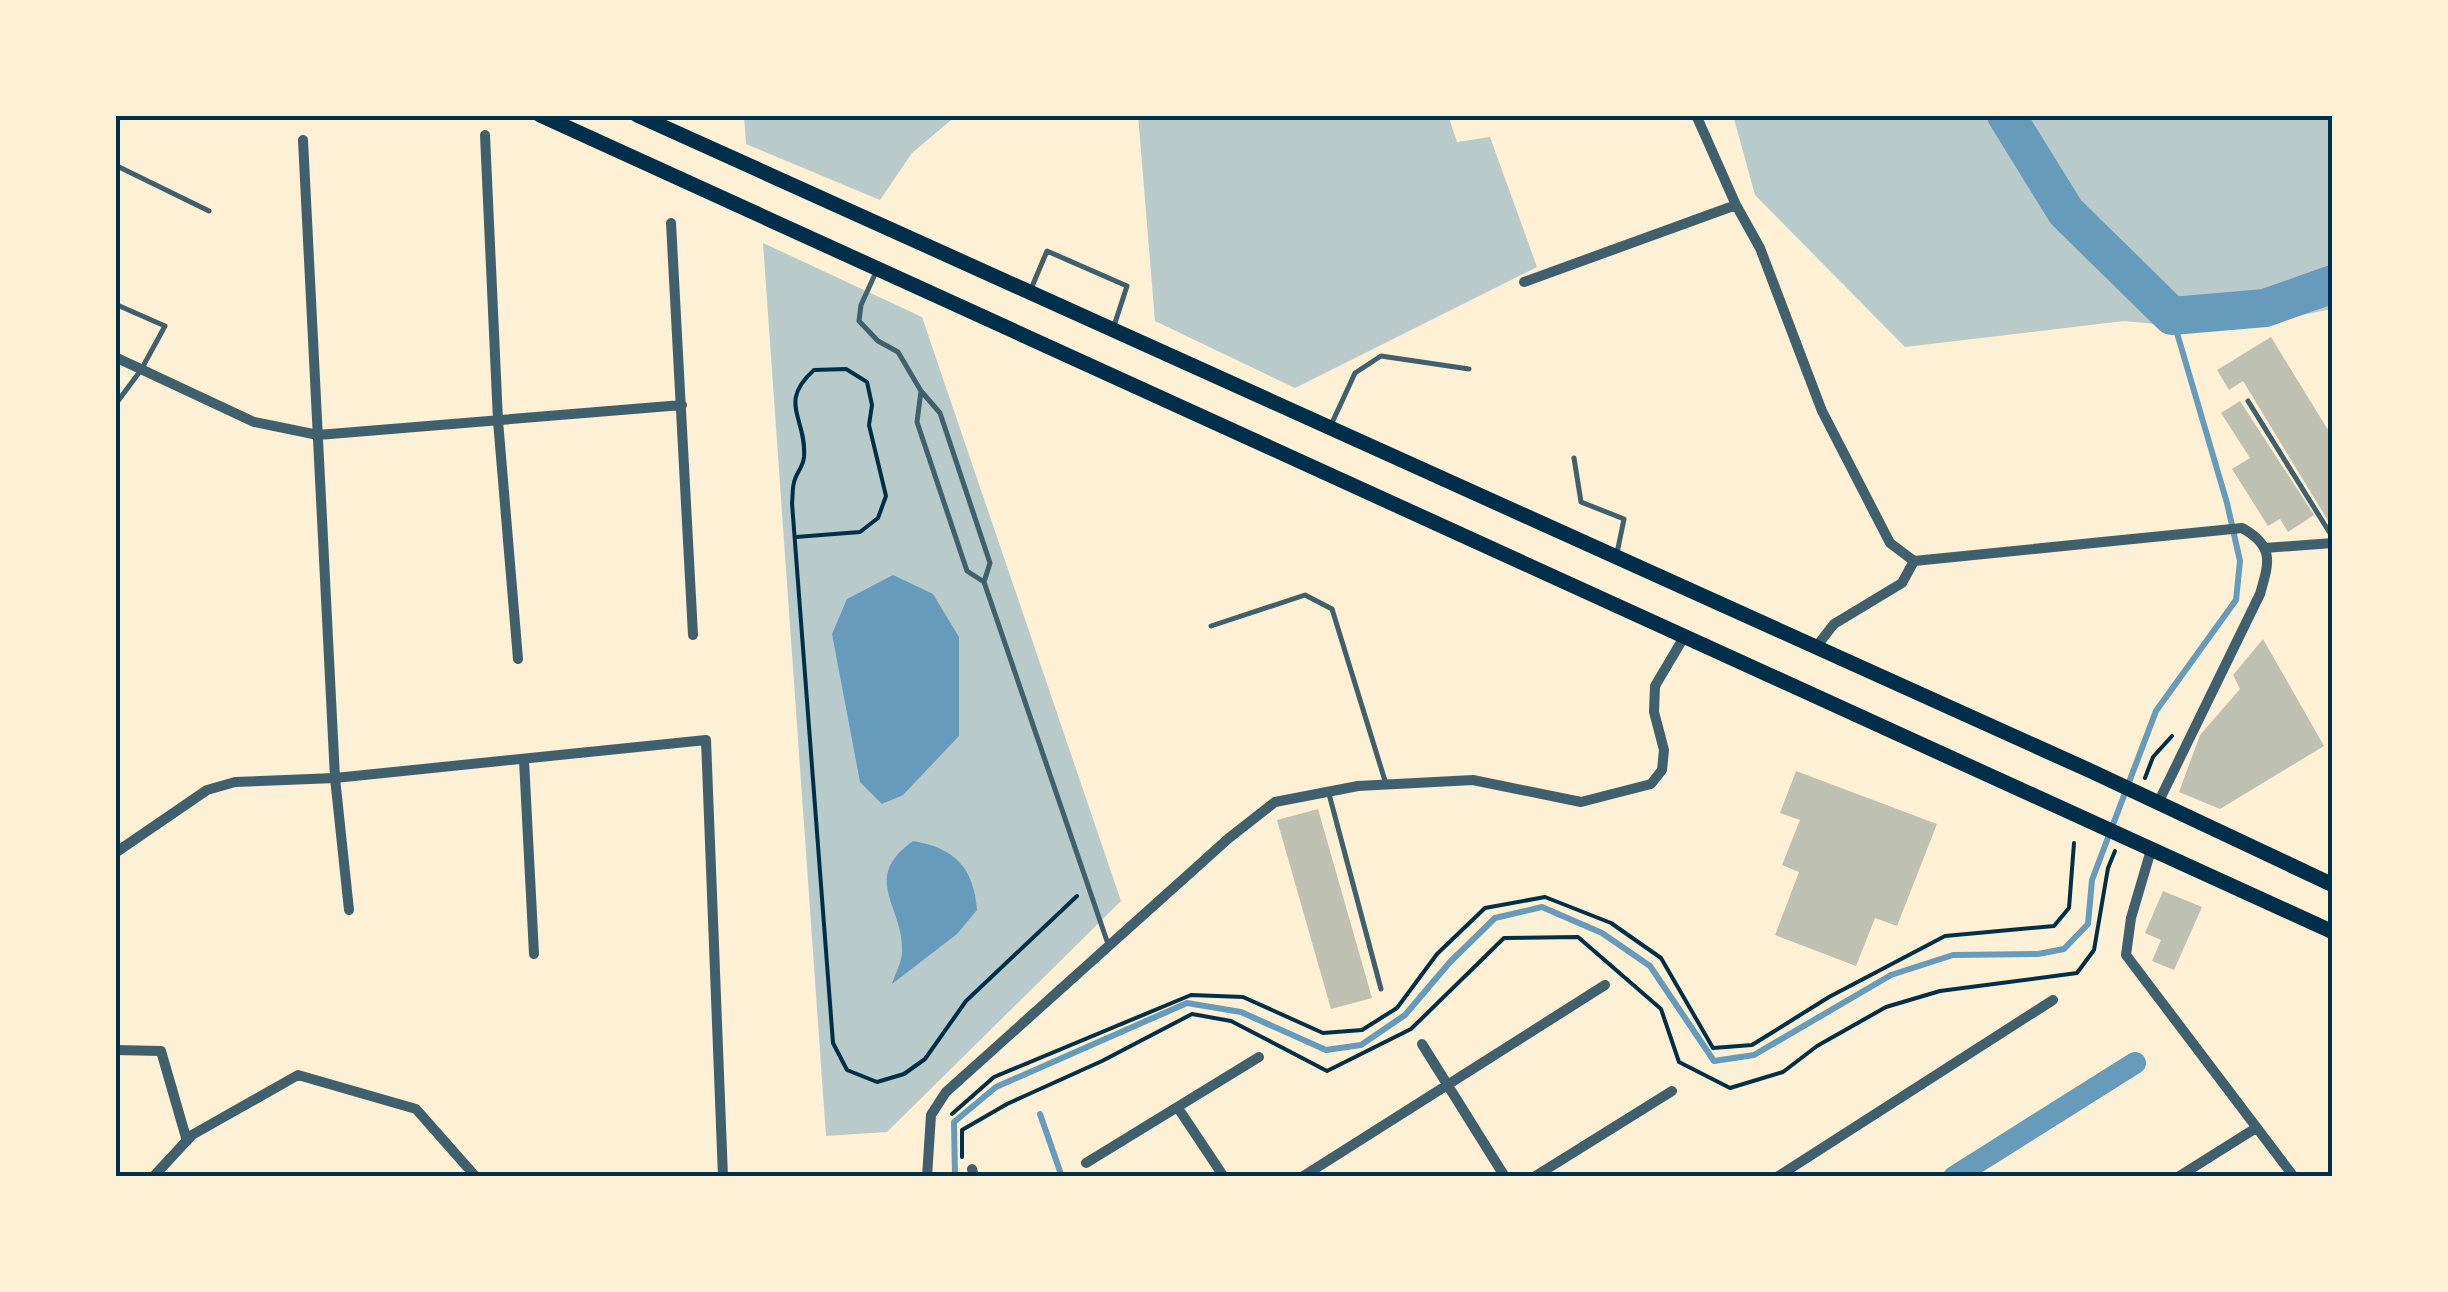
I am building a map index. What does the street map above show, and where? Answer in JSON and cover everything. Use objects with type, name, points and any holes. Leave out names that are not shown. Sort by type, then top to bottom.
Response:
[{"type":"main road","points":[[540,115],[2333,932]]},
{"type":"main road","points":[[637,115],[2094,772],[2333,884]]},
{"type":"street","points":[[1696,115],[1760,248],[1822,411],[1890,542],[1914,561],[2242,528],[2258,536],[2266,548],[2268,566],[2260,594],[2152,800]]},
{"type":"street","points":[[485,135],[498,421],[518,660]]},
{"type":"street","points":[[304,140],[335,778],[349,910]]},
{"type":"street","points":[[1524,282],[1736,205]]},
{"type":"street","points":[[671,223],[693,636]]},
{"type":"street","points":[[115,357],[254,422],[318,435],[682,405]]},
{"type":"street","points":[[2266,548],[2333,541]]},
{"type":"street","points":[[1816,646],[1834,624],[1902,583],[1914,561]]},
{"type":"street","points":[[928,1177],[931,1114],[946,1092],[1229,838],[1275,802],[1386,784],[1473,780],[1581,802],[1651,784],[1662,770],[1664,750],[1654,712],[1655,686],[1684,637]]},
{"type":"street","points":[[115,853],[206,790],[234,782],[335,778],[706,740],[723,1177]]},
{"type":"street","points":[[524,760],[534,954]]},
{"type":"street","points":[[2150,850],[2131,918],[2126,955],[2294,1177]]},
{"type":"street","points":[[1302,1177],[1604,986]]},
{"type":"street","points":[[1777,1177],[2053,1000]]},
{"type":"street","points":[[1422,1044],[1505,1177]]},
{"type":"street","points":[[115,1050],[161,1050],[187,1140]]},
{"type":"street","points":[[1086,1163],[1259,1057]]},
{"type":"street","points":[[153,1177],[187,1140],[298,1075],[416,1110],[474,1176]]},
{"type":"street","points":[[1534,1177],[1672,1091]]},
{"type":"street","points":[[1178,1108],[1224,1177]]},
{"type":"street","points":[[2178,1177],[2192,1173],[2256,1128]]},
{"type":"lane","points":[[115,164],[209,211]]},
{"type":"lane","points":[[1030,292],[1047,252],[1127,286],[1113,330]]},
{"type":"lane","points":[[877,269],[861,304],[860,321],[878,341],[898,352],[921,391],[940,413],[990,562],[984,582],[1108,946]]},
{"type":"lane","points":[[115,304],[165,326],[141,370],[115,405]]},
{"type":"lane","points":[[1330,428],[1356,373],[1381,356],[1469,369]]},
{"type":"lane","points":[[921,391],[917,422],[967,571],[984,582]]},
{"type":"lane","points":[[2248,402],[2333,541]]},
{"type":"lane","points":[[1574,458],[1582,502],[1624,519],[1616,556]]},
{"type":"lane","points":[[1211,626],[1305,596],[1332,609],[1386,784]]},
{"type":"lane","points":[[1329,792],[1381,989]]},
{"type":"path","points":[[796,538],[860,532],[878,518],[886,496],[869,425],[872,405],[867,382],[846,369],[814,370],[798,384],[794,400],[804,464],[794,480],[792,503],[833,1043],[848,1070],[877,1082],[904,1074],[925,1059],[966,1002],[1088,886]]},
{"type":"path","points":[[948,1118],[994,1078],[1191,995],[1243,997],[1324,1032],[1362,1030],[1397,1008],[1437,954],[1485,908],[1545,897],[1611,923],[1661,958],[1713,1048],[1752,1045],[1829,998],[1945,936],[2054,926],[2069,908],[2074,843]]},
{"type":"shaded area","points":[[744,115],[957,115],[912,153],[880,200],[746,144]]},
{"type":"shaded area","points":[[1138,115],[1448,115],[1457,142],[1490,137],[1537,267],[1295,388],[1155,321]]},
{"type":"shaded area","points":[[1733,115],[2333,115],[2333,309],[2219,330],[2124,321],[1905,347],[1755,195]]},
{"type":"shaded area","points":[[763,243],[922,317],[1121,901],[887,1132],[826,1136]]},
{"type":"water","points":[[893,575],[933,594],[959,637],[959,736],[903,795],[882,804],[860,782],[832,634],[847,599]]},
{"type":"water","points":[[913,841],[940,849],[960,862],[972,882],[977,910],[957,934],[892,984],[902,952],[887,881],[897,855]]},
{"type":"building","points":[[2271,337],[2333,438],[2333,529],[2243,381],[2229,390],[2217,370]]},
{"type":"building","points":[[2240,401],[2314,515],[2288,532],[2280,519],[2268,526],[2232,469],[2250,458],[2221,413]]},
{"type":"building","points":[[2263,639],[2324,746],[2220,809],[2179,792],[2200,735],[2240,689],[2233,675]]},
{"type":"building","points":[[1796,771],[1937,824],[1897,926],[1875,918],[1856,966],[1775,935],[1799,872],[1782,865],[1800,820],[1780,813]]},
{"type":"building","points":[[1318,809],[1372,998],[1331,1009],[1277,820]]},
{"type":"building","points":[[2163,891],[2202,907],[2174,970],[2152,961],[2161,940],[2145,933]]},
{"type":"waterway","points":[[2006,115],[2066,212],[2172,316],[2265,308],[2333,284]]},
{"type":"waterway","points":[[955,1177],[954,1122],[996,1087],[1187,1003],[1241,1012],[1326,1050],[1361,1045],[1405,1015],[1450,962],[1495,918],[1542,907],[1602,933],[1650,966],[1714,1061],[1754,1055],[1891,975],[1953,955],[2038,954],[2064,949],[2088,924],[2092,880],[2156,711],[2236,600],[2240,561],[2227,503],[2172,316]]},
{"type":"waterway","points":[[1954,1177],[2135,1063]]},
{"type":"waterway","points":[[1040,1114],[1062,1177]]}]
